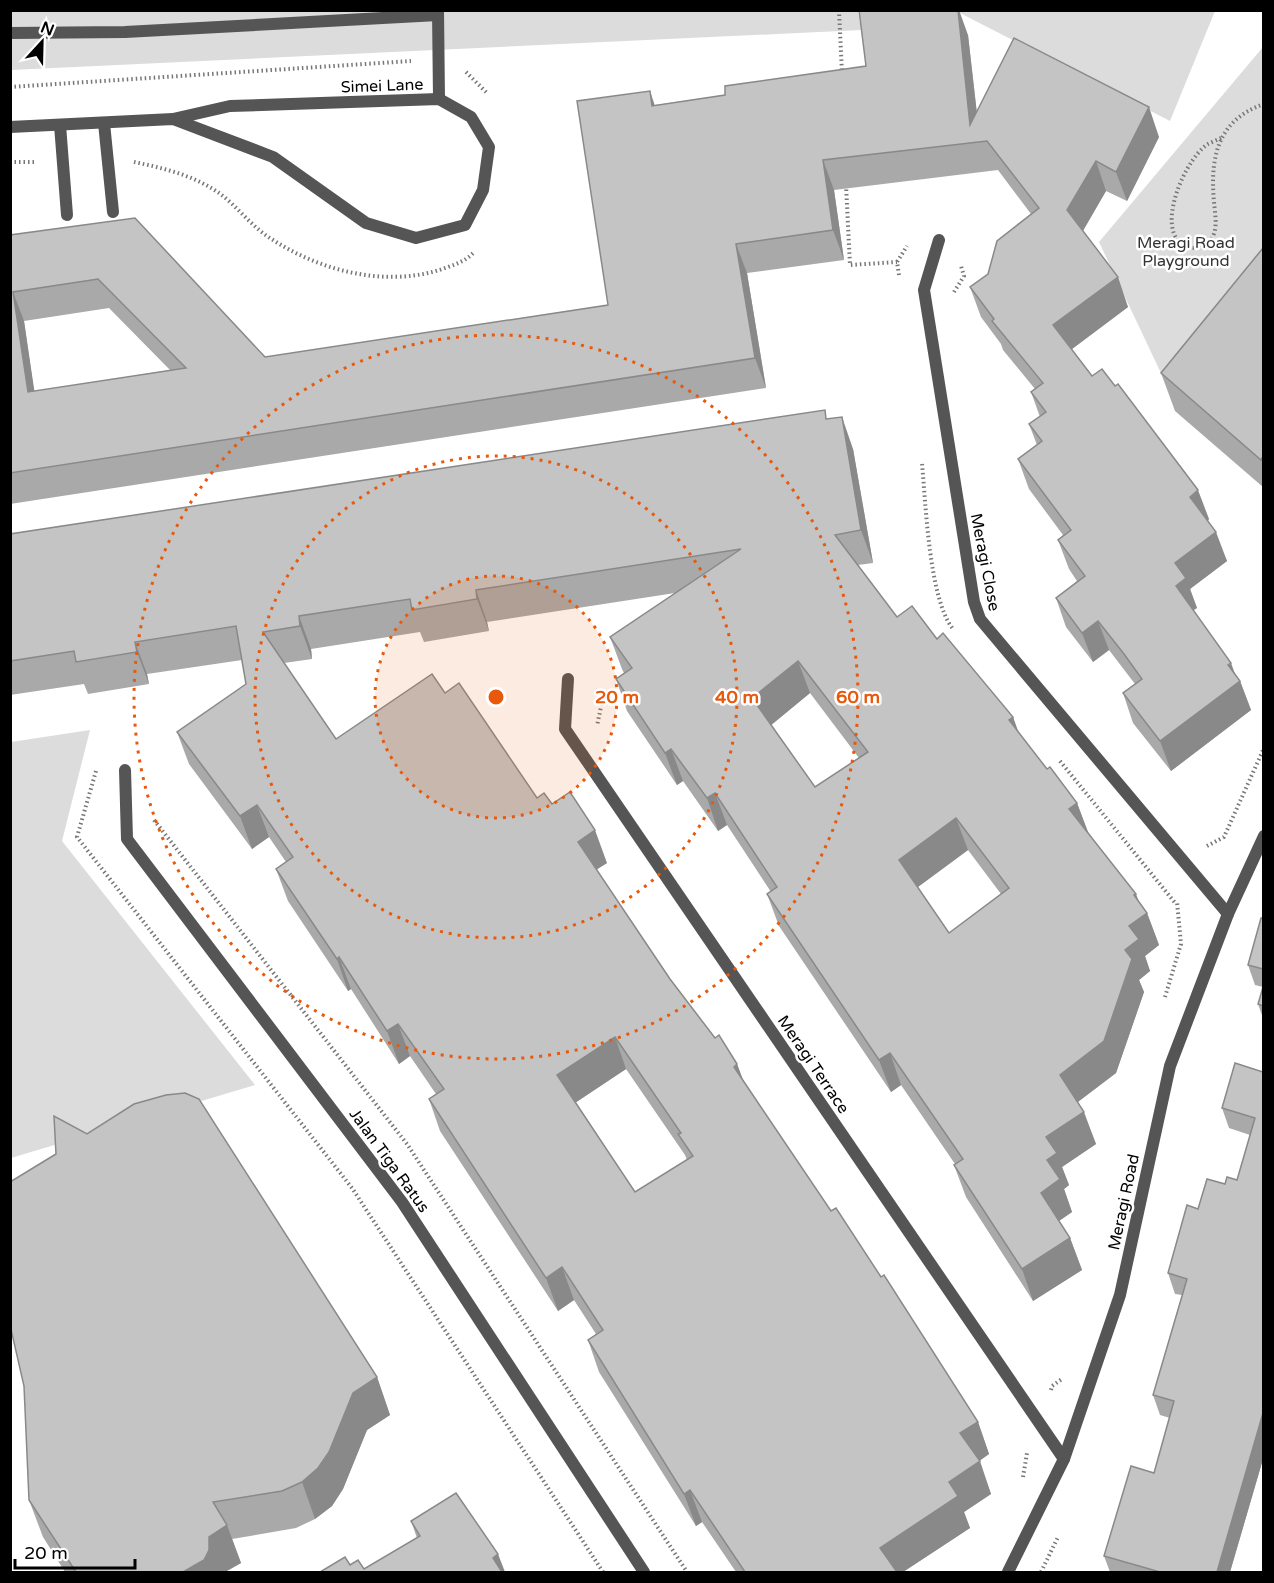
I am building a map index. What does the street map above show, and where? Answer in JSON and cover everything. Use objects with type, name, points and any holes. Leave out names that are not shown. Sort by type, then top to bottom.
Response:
[{"type":"street","points":[[10,33],[124,32],[438,13],[439,99]]},
{"type":"street","name":"Simei Lane","points":[[10,127],[173,119],[230,106],[439,99],[471,117],[489,147],[483,190],[465,225],[416,238],[366,224],[273,157],[173,119]]},
{"type":"street","points":[[104,123],[114,212]]},
{"type":"street","points":[[60,125],[67,215]]},
{"type":"street","name":"Meragi Close","points":[[939,240],[924,290],[974,602],[980,619],[1228,914]]},
{"type":"street","name":"Meragi Terrace","points":[[568,679],[565,729],[1064,1459]]},
{"type":"street","name":"Jalan Tiga Ratus","points":[[125,770],[127,839],[402,1202],[644,1572]]},
{"type":"street","name":"Meragi Road","points":[[1008,1572],[1064,1459],[1120,1295],[1170,1065],[1228,914],[1263,836]]},
{"type":"path","points":[[839,10],[842,80]]},
{"type":"path","points":[[1221,138],[1207,144],[1195,158],[1183,178],[1173,203],[1171,229],[1178,242],[1190,249],[1202,248],[1212,237],[1216,221],[1213,158],[1221,138],[1231,124],[1251,108],[1263,104]]},
{"type":"path","points":[[846,184],[850,265],[897,262]]},
{"type":"path","points":[[939,240],[955,249],[964,276],[954,292],[955,304]]},
{"type":"path","points":[[125,770],[98,764],[77,837],[352,1188],[603,1572]]},
{"type":"path","points":[[1197,842],[1205,847]]},
{"type":"green space","points":[[858,10],[861,30],[11,70],[10,11]]},
{"type":"green space","points":[[956,11],[1215,11],[1170,121]]},
{"type":"green space","name":"Meragi Road Playground","points":[[1263,47],[1263,270],[1169,390],[1099,242]]},
{"type":"green space","points":[[90,730],[62,841],[255,1085],[11,1158],[11,742]]},
{"type":"building","points":[[859,10],[958,10],[970,125],[1014,38],[1149,107],[1116,172],[1096,161],[1067,210],[1118,277],[1053,325],[1092,376],[1102,369],[1115,386],[1118,384],[1198,490],[1190,497],[1216,532],[1175,563],[1186,578],[1176,586],[1231,663],[1228,665],[1240,681],[1160,741],[1123,693],[1142,679],[1124,654],[1098,621],[1082,633],[1056,598],[1085,576],[1058,540],[1071,530],[1018,459],[1042,441],[1029,424],[1046,412],[1031,392],[1043,383],[992,321],[994,319],[970,287],[988,274],[997,241],[1039,208],[987,141],[823,160],[833,230],[736,244],[755,358],[10,473],[10,235],[135,218],[265,357],[608,305],[577,101],[650,91],[652,106],[725,95],[725,86],[866,66]],"holes":[[[98,279],[186,368],[28,392],[13,292]]]},
{"type":"building","points":[[1263,248],[1263,456],[1261,460],[1161,373]]},
{"type":"building","points":[[825,410],[826,419],[842,417],[861,530],[835,535],[897,617],[912,606],[937,639],[943,633],[1013,717],[1009,720],[1047,769],[1050,767],[1077,803],[1069,809],[1136,894],[1134,895],[1147,913],[1129,926],[1139,939],[1125,950],[1132,959],[1104,1041],[1060,1075],[1084,1112],[1046,1137],[1057,1153],[1047,1160],[1060,1179],[1041,1193],[1070,1238],[1022,1269],[954,1165],[963,1159],[890,1053],[879,1060],[767,894],[777,887],[715,793],[707,798],[671,749],[665,753],[616,679],[632,668],[610,637],[741,549],[476,590],[477,599],[412,610],[410,599],[299,616],[300,626],[263,632],[336,739],[432,674],[445,693],[459,683],[537,798],[544,793],[552,804],[570,792],[595,830],[578,842],[670,979],[715,1038],[719,1035],[737,1064],[734,1067],[831,1211],[836,1208],[881,1277],[884,1275],[978,1422],[960,1433],[980,1461],[949,1482],[958,1496],[880,1548],[897,1572],[745,1572],[690,1490],[684,1494],[588,1340],[603,1330],[562,1267],[546,1278],[429,1099],[444,1089],[398,1024],[387,1031],[339,957],[337,959],[276,869],[293,857],[257,805],[240,816],[177,732],[246,684],[236,626],[135,642],[137,652],[76,662],[74,651],[10,661],[10,534]],"holes":[[[798,661],[868,752],[815,787],[752,698]],[[956,818],[1009,888],[949,933],[899,860]],[[615,1037],[681,1133],[678,1134],[693,1156],[635,1192],[557,1075]]]},
{"type":"building","points":[[1261,918],[1263,918],[1263,969],[1248,965]]},
{"type":"building","points":[[1263,987],[1263,1006],[1258,1004]]},
{"type":"building","points":[[1235,1063],[1263,1072],[1263,1413],[1217,1572],[1160,1572],[1104,1556],[1131,1466],[1154,1473],[1174,1401],[1153,1395],[1187,1279],[1168,1273],[1187,1205],[1198,1209],[1207,1179],[1225,1184],[1227,1177],[1237,1180],[1255,1118],[1222,1108]]},
{"type":"building","points":[[185,1093],[199,1099],[377,1377],[353,1393],[329,1452],[318,1468],[302,1482],[282,1491],[213,1502],[227,1525],[209,1537],[209,1550],[204,1560],[183,1572],[76,1572],[29,1500],[24,1386],[10,1325],[10,1182],[56,1154],[54,1116],[87,1134],[134,1104],[166,1095]]},
{"type":"building","points":[[456,1493],[498,1554],[493,1558],[502,1572],[320,1572],[345,1557],[350,1565],[358,1560],[364,1569],[420,1536],[411,1521]]}]
